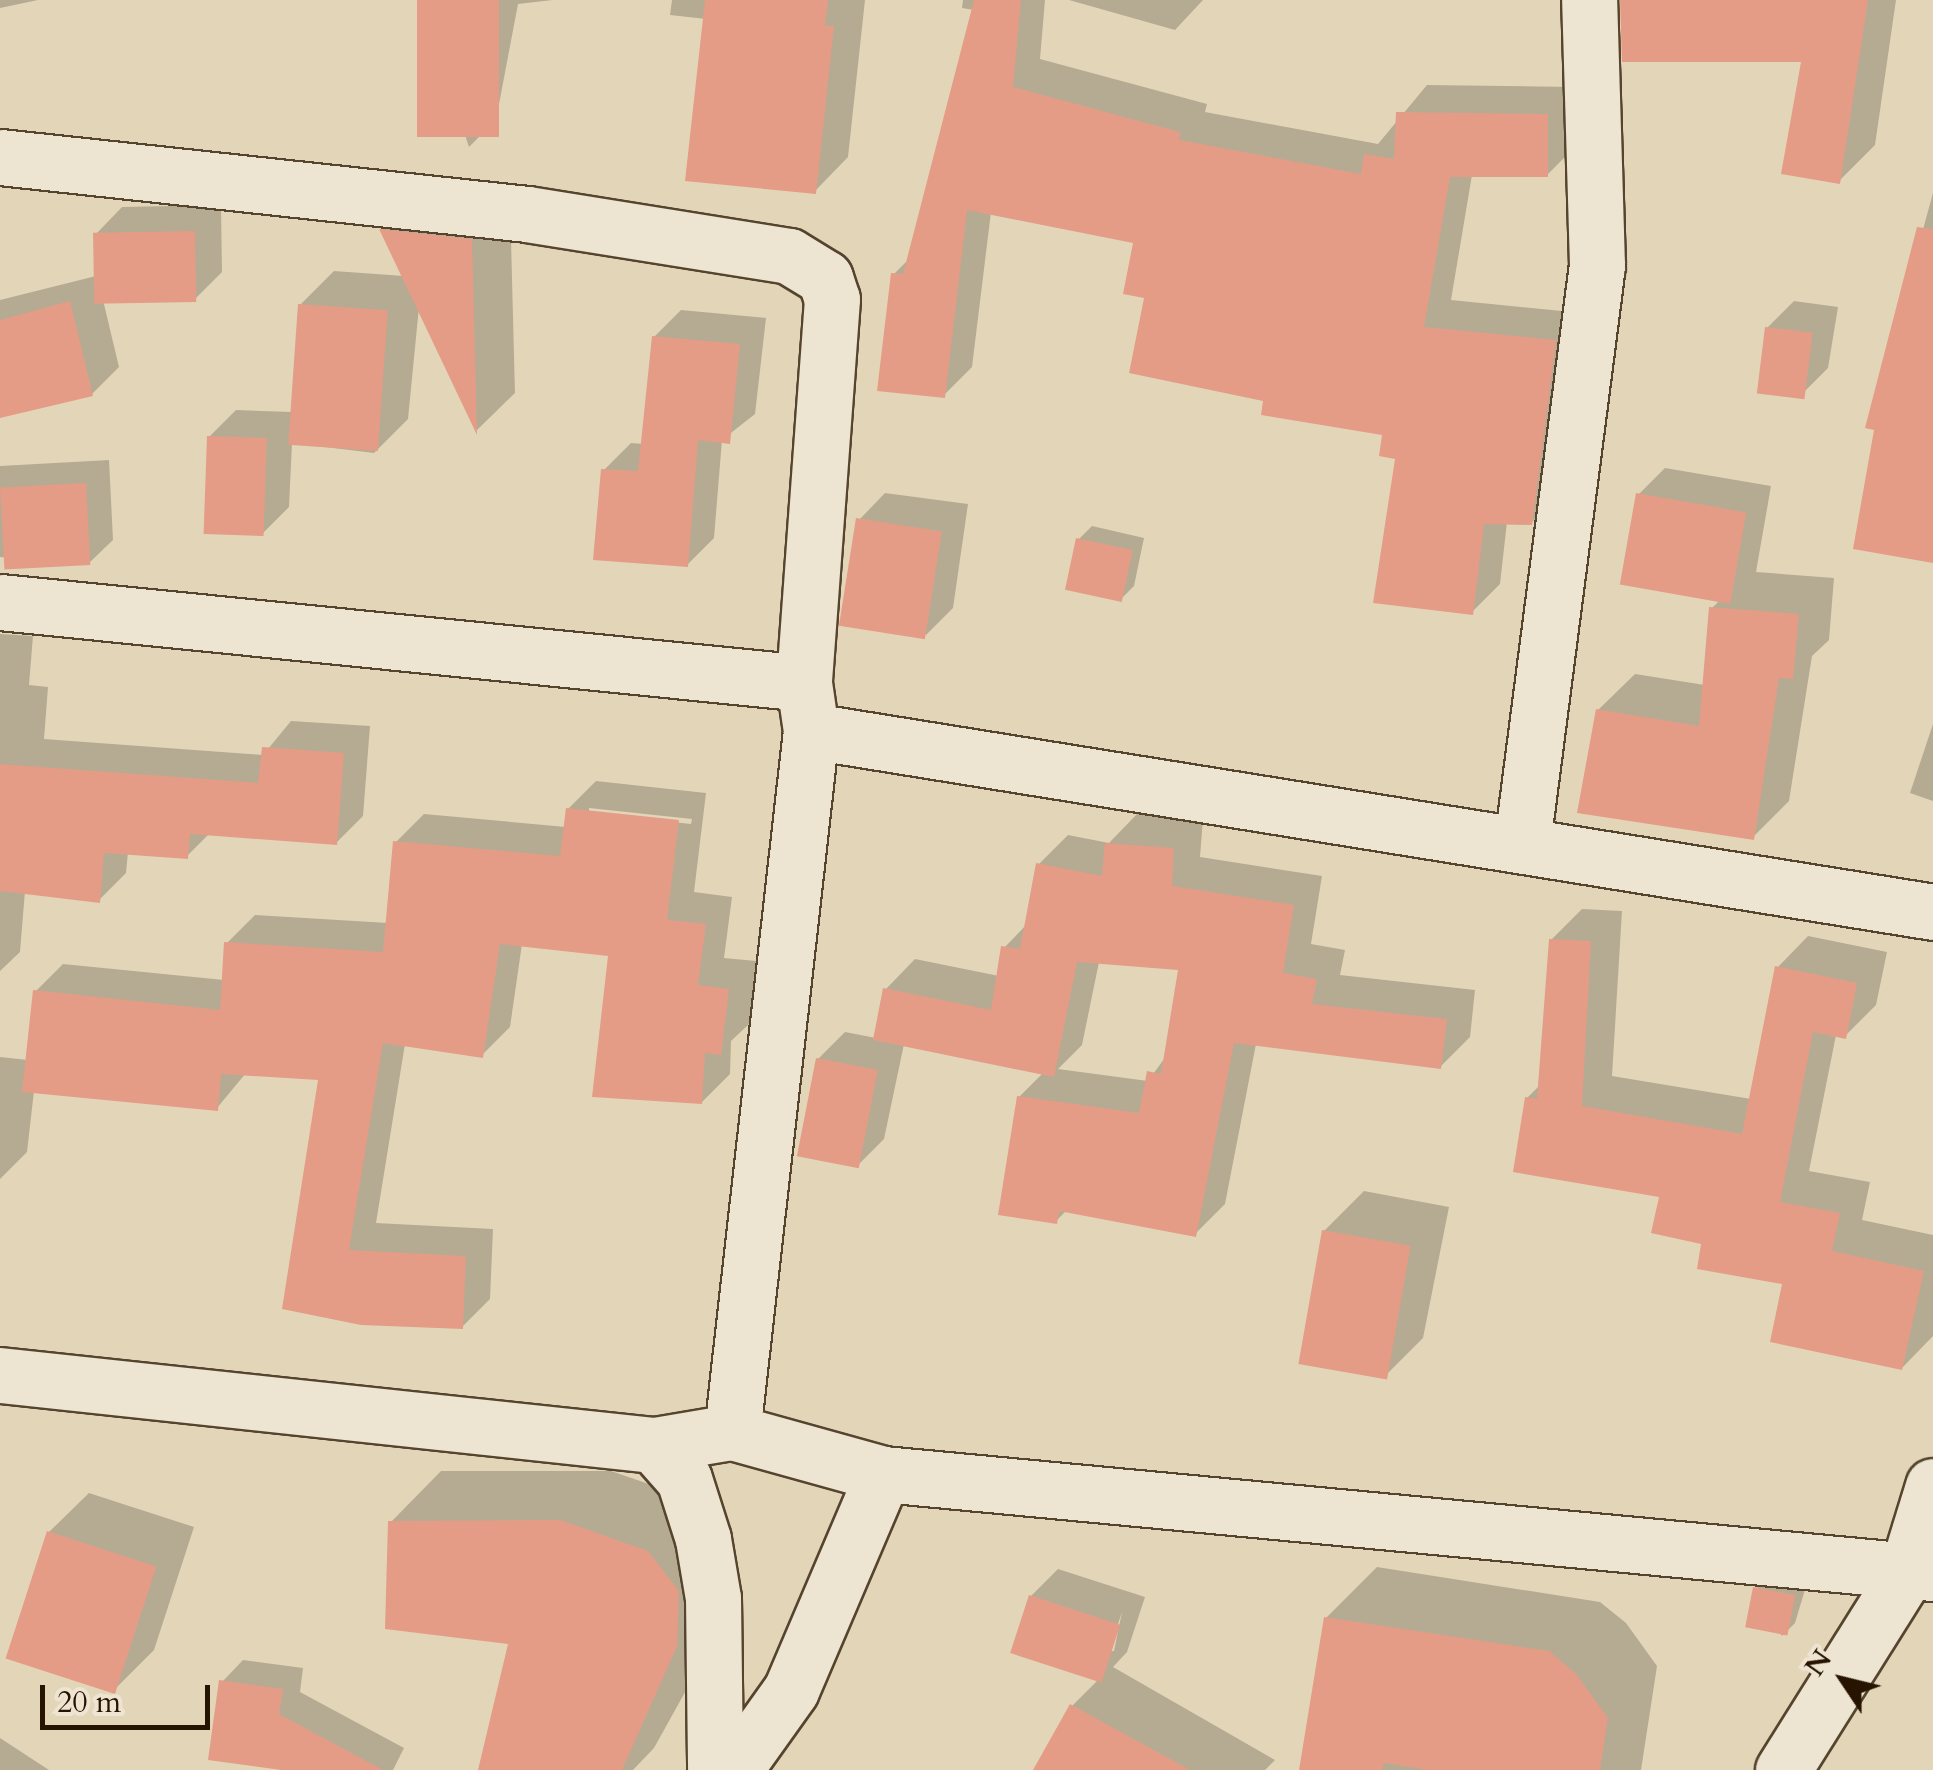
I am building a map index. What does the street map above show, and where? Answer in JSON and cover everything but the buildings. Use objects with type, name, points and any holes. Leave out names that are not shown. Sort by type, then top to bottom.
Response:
[{"type":"street","points":[[1522,842],[1597,265],[1589,0]]},
{"type":"street","points":[[0,157],[527,214],[789,256],[808,264],[825,278],[832,299],[808,707],[732,1432]]},
{"type":"street","points":[[0,602],[808,707],[1522,842],[1933,912]]},
{"type":"street","points":[[0,1374],[654,1445],[732,1432],[883,1474],[1920,1574]]},
{"type":"street","points":[[654,1445],[684,1479],[703,1539],[713,1598],[716,1770]]},
{"type":"street","points":[[734,1770],[791,1690],[883,1474]]},
{"type":"street","points":[[1783,1770],[1920,1574],[1933,1486]]}]
